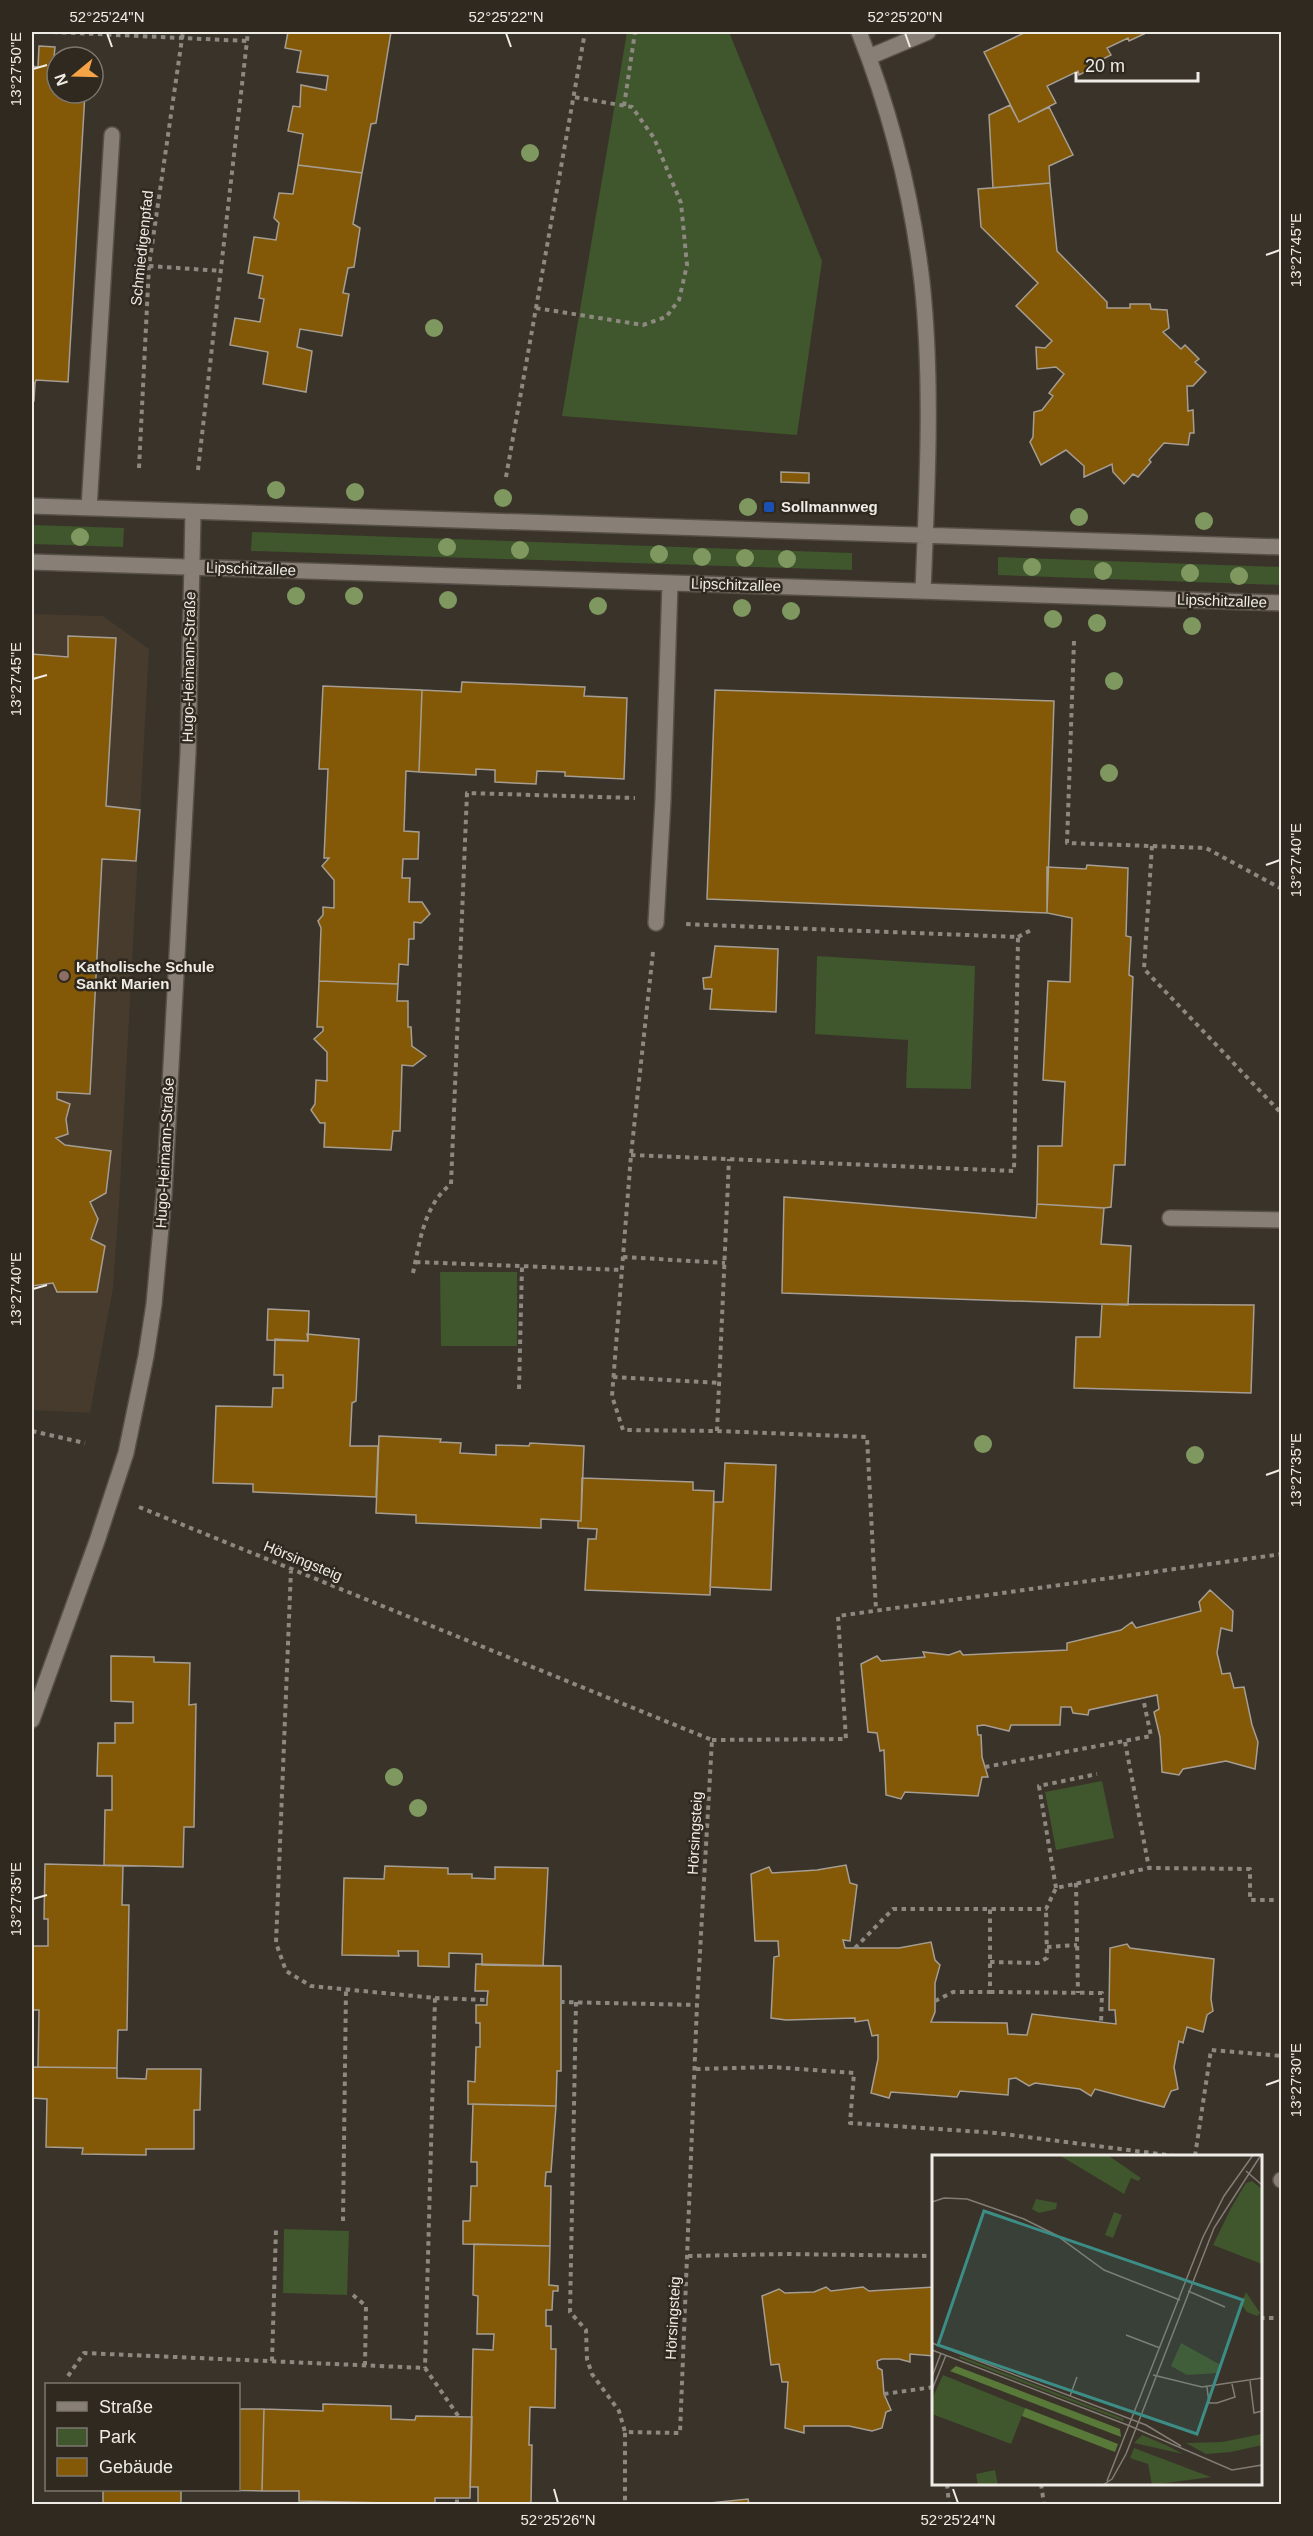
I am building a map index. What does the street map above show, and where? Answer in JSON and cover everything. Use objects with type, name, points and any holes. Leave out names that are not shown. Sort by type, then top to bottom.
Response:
[{"type":"street","points":[[859,32],[898,146],[922,283],[926,333],[927,472],[923,591]]},
{"type":"street","points":[[869,57],[928,32]]},
{"type":"street","points":[[89,508],[112,135]]},
{"type":"street","points":[[32,506],[1281,547]]},
{"type":"street","name":"Lipschitzallee","points":[[191,567],[193,512]]},
{"type":"street","name":"Lipschitzallee","points":[[32,562],[1281,603]]},
{"type":"street","name":"Hugo-Heimann-Straße","points":[[32,1719],[97,1541],[126,1453],[154,1304],[164,1195],[188,753],[191,567]]},
{"type":"street","points":[[656,923],[663,800],[670,583]]},
{"type":"street","points":[[1170,1218],[1281,1220]]},
{"type":"path","points":[[53,32],[247,41]]},
{"type":"path","name":"Schmiedigenpfad","points":[[139,468],[149,266],[183,32]]},
{"type":"path","points":[[198,470],[198,453],[222,271],[248,32]]},
{"type":"path","points":[[506,477],[585,32]]},
{"type":"path","points":[[624,106],[635,32]]},
{"type":"path","points":[[536,308],[643,325],[666,316],[679,300],[687,265],[681,203],[654,138],[632,107],[573,97]]},
{"type":"path","points":[[149,266],[222,271]]},
{"type":"path","points":[[1074,641],[1067,843],[1206,848],[1281,888]]},
{"type":"path","points":[[413,1273],[425,1220],[439,1193],[451,1184],[467,793],[605,796],[663,800]]},
{"type":"path","points":[[1152,846],[1144,969],[1281,1114]]},
{"type":"path","points":[[876,1610],[867,1437],[623,1430],[612,1395],[613,1377],[631,1155],[656,923],[1018,937],[1033,929]]},
{"type":"path","points":[[631,1155],[1014,1171],[1018,937]]},
{"type":"path","points":[[717,1431],[729,1159]]},
{"type":"path","points":[[623,1257],[725,1263]]},
{"type":"path","points":[[416,1262],[622,1270]]},
{"type":"path","points":[[519,1389],[522,1267]]},
{"type":"path","points":[[613,1377],[719,1383]]},
{"type":"path","points":[[32,1431],[85,1443]]},
{"type":"path","name":"Hörsingsteig","points":[[134,1505],[712,1740],[697,2005],[680,2433],[625,2432]]},
{"type":"path","points":[[712,1740],[846,1739],[838,1616],[1281,1554]]},
{"type":"path","points":[[291,1569],[276,1943],[286,1971],[310,1986],[487,2001]]},
{"type":"path","points":[[985,1767],[1151,1736],[1143,1698]]},
{"type":"path","points":[[1125,1742],[1149,1868]]},
{"type":"path","points":[[990,1962],[1038,1963],[1047,1958],[1046,1909],[1056,1888],[1039,1786],[1097,1774]]},
{"type":"path","points":[[1056,1888],[1149,1868],[1250,1869],[1250,1899],[1275,1900]]},
{"type":"path","points":[[1076,1883],[1078,1993]]},
{"type":"path","points":[[855,1948],[893,1909],[1046,1909]]},
{"type":"path","points":[[990,1909],[990,1992]]},
{"type":"path","points":[[1047,1947],[1077,1945]]},
{"type":"path","points":[[343,2221],[346,1989]]},
{"type":"path","points":[[935,2001],[953,1992],[1102,1993],[1101,2023]]},
{"type":"path","points":[[435,1998],[425,2368],[459,2417]]},
{"type":"path","points":[[560,2002],[697,2005]]},
{"type":"path","points":[[576,2002],[570,2312],[586,2330],[587,2359],[592,2374],[619,2411],[625,2432],[625,2505]]},
{"type":"path","points":[[1195,2155],[1211,2050],[1281,2056]]},
{"type":"path","points":[[696,2069],[772,2067],[854,2073],[850,2123],[996,2133],[1161,2155]]},
{"type":"path","points":[[1127,2150],[1128,2155]]},
{"type":"path","points":[[272,2361],[276,2229]]},
{"type":"path","points":[[688,2256],[785,2254],[932,2256]]},
{"type":"path","points":[[353,2295],[366,2306],[365,2365]]},
{"type":"path","points":[[1262,2318],[1276,2318]]},
{"type":"path","points":[[68,2376],[84,2353],[425,2368]]},
{"type":"path","points":[[884,2394],[932,2387]]},
{"type":"path","points":[[946,2485],[950,2505]]},
{"type":"path","points":[[1041,2485],[1044,2505]]},
{"type":"path","points":[[457,2498],[457,2505]]},
{"type":"path","points":[[1065,2505],[1175,2505]]},
{"type":"shaded area","points":[[32,614],[103,616],[149,649],[113,1288],[90,1413],[32,1410]]},
{"type":"green space","points":[[627,32],[729,32],[822,261],[797,435],[562,416]]},
{"type":"green space","points":[[32,525],[124,528],[123,547],[32,544]]},
{"type":"green space","points":[[252,532],[852,553],[852,570],[251,551]]},
{"type":"green space","points":[[998,557],[1281,567],[1281,585],[998,575]]},
{"type":"green space","points":[[817,956],[975,966],[971,1089],[906,1088],[908,1040],[815,1034]]},
{"type":"green space","points":[[440,1272],[517,1272],[517,1346],[441,1346]]},
{"type":"green space","points":[[1102,1781],[1114,1838],[1056,1850],[1045,1792]]},
{"type":"green space","points":[[284,2229],[349,2231],[347,2295],[283,2293]]},
{"type":"building","points":[[288,32],[391,32],[376,123],[371,124],[362,173],[298,165],[303,134],[288,131],[293,106],[300,107],[301,85],[326,90],[328,76],[297,72],[301,51],[285,48]]},
{"type":"building","points":[[1026,32],[1142,32],[1144,34],[1129,41],[1128,38],[1107,48],[1111,55],[1095,63],[1097,66],[1079,75],[1078,71],[1047,86],[1056,103],[1019,122],[984,52]]},
{"type":"building","points":[[39,46],[45,46],[45,105],[84,105],[68,382],[36,380],[32,383],[32,66],[38,67]]},
{"type":"building","points":[[1010,105],[1019,122],[1049,107],[1073,155],[1049,166],[1050,183],[993,188],[989,115]]},
{"type":"building","points":[[298,165],[362,173],[353,224],[360,228],[354,267],[348,268],[343,293],[349,294],[342,336],[300,329],[297,347],[312,351],[306,392],[263,384],[268,352],[230,345],[235,318],[260,322],[264,299],[259,298],[263,276],[248,273],[254,237],[276,240],[279,223],[274,218],[279,193],[293,194]]},
{"type":"building","points":[[1050,183],[1057,251],[1107,302],[1107,308],[1130,308],[1130,304],[1150,304],[1151,309],[1167,310],[1169,328],[1163,332],[1181,349],[1185,345],[1199,359],[1195,362],[1206,372],[1193,386],[1187,386],[1188,411],[1193,410],[1194,433],[1190,433],[1188,445],[1164,443],[1138,477],[1133,474],[1124,484],[1113,472],[1112,464],[1084,477],[1084,466],[1066,450],[1041,465],[1030,442],[1033,437],[1034,412],[1042,410],[1053,396],[1049,393],[1064,374],[1056,367],[1037,369],[1036,347],[1045,348],[1052,341],[1016,306],[1038,283],[981,227],[978,189]]},
{"type":"building","points":[[32,383],[35,383],[34,401],[32,401]]},
{"type":"building","points":[[781,472],[809,473],[809,483],[781,482]]},
{"type":"building","name":"Katholische Schule Sankt Marien","points":[[68,636],[116,638],[106,806],[140,810],[136,861],[102,859],[90,1094],[57,1092],[57,1099],[70,1104],[66,1119],[68,1134],[56,1138],[65,1145],[111,1151],[106,1193],[90,1202],[98,1219],[91,1239],[105,1246],[97,1292],[57,1292],[53,1283],[32,1286],[32,654],[68,657]]},
{"type":"building","points":[[462,682],[585,687],[584,696],[627,698],[624,779],[565,776],[565,772],[537,771],[536,784],[495,782],[495,770],[476,769],[476,775],[419,772],[422,690],[461,692]]},
{"type":"building","points":[[323,686],[422,690],[419,772],[406,771],[404,831],[419,832],[418,859],[403,859],[402,878],[410,878],[409,902],[422,902],[430,914],[421,923],[414,922],[414,939],[409,939],[408,965],[399,964],[398,984],[319,981],[321,928],[318,921],[323,915],[323,907],[334,908],[334,880],[322,866],[329,858],[324,858],[328,769],[319,769]]},
{"type":"building","points":[[715,690],[1054,701],[1047,913],[707,899]]},
{"type":"building","points":[[1087,865],[1128,868],[1126,936],[1131,937],[1129,975],[1133,977],[1125,1165],[1114,1165],[1111,1207],[1104,1208],[1037,1204],[1038,1146],[1062,1146],[1065,1082],[1043,1080],[1048,981],[1070,982],[1072,918],[1047,913],[1047,867],[1086,869]]},
{"type":"building","points":[[715,946],[778,949],[776,1012],[710,1009],[712,989],[704,989],[703,978],[711,977]]},
{"type":"building","points":[[319,981],[398,984],[397,1001],[408,1001],[408,1027],[411,1027],[412,1046],[426,1056],[413,1066],[402,1065],[400,1131],[393,1131],[391,1150],[324,1147],[325,1123],[320,1123],[311,1110],[315,1104],[316,1080],[327,1081],[327,1052],[314,1039],[323,1031],[323,1027],[317,1027]]},
{"type":"building","points":[[784,1197],[1036,1218],[1037,1204],[1104,1208],[1101,1244],[1131,1246],[1128,1305],[782,1293]]},
{"type":"building","points":[[1102,1304],[1254,1305],[1251,1393],[1074,1388],[1076,1337],[1100,1337]]},
{"type":"building","points":[[268,1309],[309,1311],[308,1341],[267,1340]]},
{"type":"building","points":[[307,1334],[359,1339],[356,1401],[352,1403],[350,1446],[378,1446],[376,1497],[253,1492],[253,1484],[213,1483],[216,1406],[272,1407],[273,1388],[283,1388],[283,1375],[274,1375],[275,1339],[308,1341]]},
{"type":"building","points":[[379,1436],[441,1439],[440,1442],[461,1443],[460,1453],[496,1455],[496,1445],[529,1446],[530,1443],[584,1446],[581,1521],[541,1519],[541,1528],[416,1523],[416,1515],[376,1513]]},
{"type":"building","points":[[725,1463],[776,1465],[771,1590],[710,1587],[714,1502],[723,1502]]},
{"type":"building","points":[[582,1478],[693,1482],[693,1490],[714,1491],[710,1595],[585,1590],[588,1539],[596,1539],[597,1529],[578,1528],[578,1521],[581,1521]]},
{"type":"building","points":[[1210,1590],[1233,1611],[1232,1631],[1221,1628],[1217,1653],[1222,1674],[1230,1673],[1234,1688],[1244,1687],[1258,1742],[1255,1769],[1226,1761],[1183,1769],[1179,1775],[1162,1772],[1160,1737],[1154,1712],[1159,1709],[1157,1695],[1089,1710],[1088,1715],[1073,1713],[1071,1707],[1061,1707],[1060,1725],[1011,1725],[1009,1731],[984,1725],[977,1726],[978,1735],[981,1735],[982,1757],[988,1777],[982,1777],[978,1796],[905,1792],[901,1799],[886,1795],[884,1750],[880,1751],[877,1733],[868,1732],[861,1664],[877,1656],[881,1661],[925,1657],[923,1652],[949,1655],[960,1651],[963,1655],[1067,1650],[1067,1643],[1121,1630],[1132,1622],[1136,1628],[1201,1611],[1199,1602]]},
{"type":"building","points":[[111,1656],[154,1657],[154,1662],[190,1663],[189,1705],[196,1704],[194,1827],[184,1827],[183,1867],[104,1865],[105,1810],[112,1810],[112,1776],[97,1776],[98,1743],[115,1743],[115,1723],[133,1723],[133,1702],[111,1701]]},
{"type":"building","points":[[45,1864],[123,1866],[122,1905],[129,1905],[127,2030],[118,2030],[117,2068],[38,2067],[39,2010],[32,2010],[33,1946],[48,1946],[48,1919],[44,1919]]},
{"type":"building","points":[[846,1865],[850,1883],[857,1885],[850,1941],[843,1940],[845,1948],[899,1948],[931,1942],[935,1960],[940,1965],[935,1983],[935,2012],[931,2022],[1007,2023],[1008,2034],[1027,2035],[1032,2014],[1116,2024],[1115,2010],[1109,2010],[1110,1948],[1127,1944],[1130,1948],[1214,1959],[1211,1999],[1213,2011],[1207,2015],[1203,2032],[1187,2027],[1183,2043],[1179,2041],[1174,2067],[1178,2089],[1171,2091],[1164,2107],[1095,2089],[1091,2096],[1080,2089],[1035,2083],[1029,2086],[1016,2078],[1009,2079],[1008,2095],[960,2091],[957,2097],[891,2092],[889,2098],[871,2093],[878,2059],[878,2035],[872,2036],[868,2020],[855,2022],[855,2018],[786,2020],[771,2018],[774,1957],[779,1956],[778,1941],[755,1941],[751,1874],[769,1867],[772,1873],[817,1870]]},
{"type":"building","points":[[385,1866],[448,1868],[448,1874],[472,1874],[472,1878],[495,1879],[495,1867],[548,1868],[543,1966],[482,1965],[482,1954],[449,1953],[449,1967],[418,1966],[418,1951],[398,1951],[399,1956],[342,1955],[344,1878],[384,1879]]},
{"type":"building","points":[[476,1964],[561,1966],[561,2071],[557,2071],[556,2106],[468,2104],[468,2081],[475,2082],[476,2047],[480,2047],[480,2023],[476,2023],[476,2005],[487,2005],[488,1991],[475,1991]]},
{"type":"building","points":[[32,2067],[117,2068],[117,2078],[146,2079],[147,2069],[201,2069],[200,2110],[194,2110],[194,2149],[146,2149],[146,2155],[82,2154],[83,2148],[46,2147],[47,2099],[32,2098]]},
{"type":"building","points":[[473,2104],[556,2106],[551,2172],[546,2172],[545,2186],[551,2186],[550,2246],[463,2244],[463,2221],[470,2221],[471,2186],[477,2186],[477,2162],[471,2162]]},
{"type":"building","points":[[474,2244],[550,2246],[549,2285],[558,2286],[558,2291],[553,2291],[552,2310],[546,2310],[546,2326],[551,2326],[551,2349],[556,2349],[555,2408],[530,2407],[531,2504],[478,2504],[478,2487],[470,2487],[473,2349],[493,2350],[494,2334],[477,2334],[478,2296],[473,2295]]},
{"type":"building","points":[[826,2287],[831,2291],[863,2287],[869,2291],[932,2287],[932,2356],[910,2354],[910,2362],[899,2359],[877,2361],[878,2368],[882,2370],[884,2394],[891,2410],[886,2412],[882,2428],[872,2431],[849,2426],[804,2426],[804,2433],[785,2428],[788,2382],[782,2382],[779,2364],[771,2365],[762,2296],[779,2289],[785,2293],[814,2292]]},
{"type":"building","points":[[323,2404],[391,2406],[391,2419],[415,2420],[416,2416],[472,2417],[470,2498],[435,2498],[435,2504],[299,2501],[299,2491],[262,2491],[264,2409],[323,2411]]},
{"type":"building","points":[[240,2409],[264,2409],[262,2491],[240,2491]]},
{"type":"building","points":[[103,2491],[181,2491],[181,2504],[103,2504]]},
{"type":"building","points":[[748,2499],[749,2504],[700,2504]]},
{"type":"place","name":"Sollmannweg","points":[[769,507]]},
{"type":"place","name":"Katholische Schule Sankt Marien","points":[[64,976]]}]
